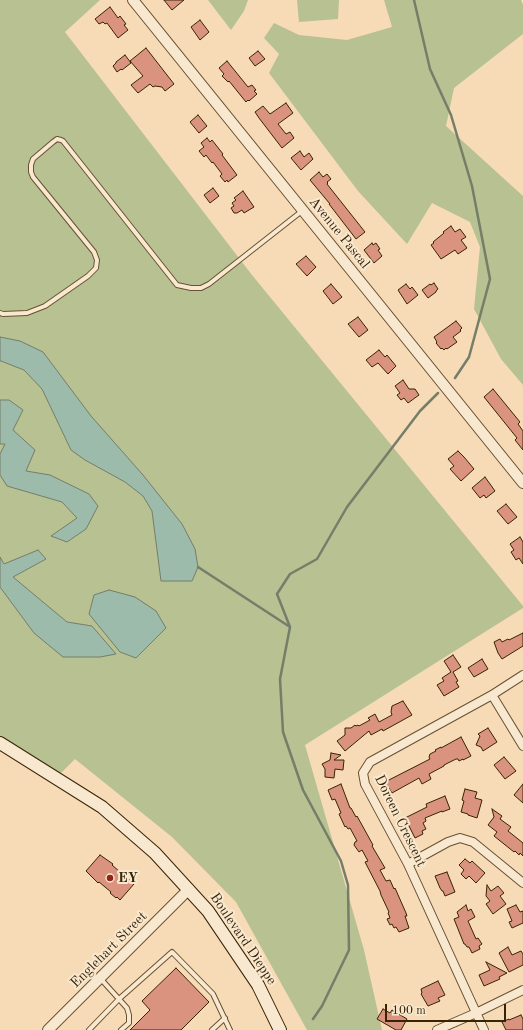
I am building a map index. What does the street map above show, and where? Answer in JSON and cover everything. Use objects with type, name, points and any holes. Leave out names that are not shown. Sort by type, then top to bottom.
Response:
[{"type":"main road","name":"Boulevard Dieppe","points":[[0,743],[102,807],[155,853],[208,911],[258,985],[280,1030]]},
{"type":"street","name":"Avenue Pascal","points":[[133,0],[523,483]]},
{"type":"street","name":"Doreen Crescent","points":[[484,1030],[408,864],[365,784],[363,773],[370,762],[523,675]]},
{"type":"street","points":[[492,694],[523,746]]},
{"type":"street","points":[[408,864],[448,842],[460,838],[473,842],[523,884]]},
{"type":"street","name":"Englehart Street","points":[[48,1030],[189,889]]},
{"type":"street","points":[[437,1030],[523,990]]},
{"type":"lane","points":[[0,313],[27,313],[45,306],[88,276],[96,268],[97,260],[94,252],[31,172],[33,159],[52,142],[58,139],[63,141],[177,284],[191,288],[200,288],[209,284],[303,210]]},
{"type":"lane","points":[[89,1030],[119,999],[172,952],[213,994],[230,1030]]},
{"type":"lane","points":[[100,978],[127,1008],[130,1015],[129,1023],[121,1030]]},
{"type":"lane","points":[[212,1030],[225,1018]]},
{"type":"green space","points":[[0,0],[100,0],[65,32],[252,275],[523,606],[523,608],[305,745],[364,950],[382,1030],[307,1030],[236,902],[172,837],[75,759],[56,778],[0,744]]},
{"type":"green space","points":[[208,0],[248,0],[244,11],[231,30]]},
{"type":"green space","points":[[297,0],[339,0],[338,19],[299,22]]},
{"type":"green space","points":[[384,0],[521,0],[523,5],[523,34],[454,88],[446,126],[523,196],[523,385],[501,359],[474,309],[480,247],[470,222],[432,203],[407,244],[358,191],[269,73],[279,54],[264,38],[274,23],[299,35],[347,40],[392,27]]},
{"type":"shaded area","points":[[0,337],[20,341],[43,352],[91,416],[143,475],[182,524],[195,549],[198,567],[192,581],[161,581],[152,511],[143,496],[125,482],[85,460],[71,450],[42,389],[24,370],[0,361]]},
{"type":"shaded area","points":[[0,400],[9,400],[23,410],[13,430],[35,450],[26,471],[50,475],[89,494],[98,506],[86,529],[67,542],[51,536],[77,518],[62,502],[7,486],[0,475],[0,454],[5,444],[0,444]]},
{"type":"shaded area","points":[[38,550],[46,559],[13,577],[67,622],[92,626],[116,654],[100,657],[63,657],[34,633],[0,587],[0,557],[4,564]]},
{"type":"shaded area","points":[[109,590],[135,597],[156,611],[166,628],[136,658],[120,652],[89,614],[94,595]]},
{"type":"building","points":[[164,0],[184,0],[172,10]]},
{"type":"building","points":[[110,7],[118,18],[120,16],[126,24],[124,25],[128,30],[118,38],[107,23],[105,24],[103,22],[99,24],[95,19]]},
{"type":"building","points":[[200,20],[209,32],[200,40],[191,27]]},
{"type":"building","points":[[146,48],[174,84],[165,91],[162,87],[153,87],[150,84],[138,93],[131,85],[143,76],[130,61]]},
{"type":"building","points":[[258,51],[265,59],[255,66],[249,58]]},
{"type":"building","points":[[125,55],[131,63],[117,72],[113,66]]},
{"type":"building","points":[[227,61],[248,87],[252,85],[256,90],[254,91],[257,94],[249,101],[248,100],[246,102],[229,81],[228,82],[222,76],[224,74],[219,68]]},
{"type":"building","points":[[286,103],[293,113],[278,124],[286,134],[290,132],[294,138],[282,148],[255,112],[263,106],[270,114]]},
{"type":"building","points":[[198,115],[207,126],[199,133],[190,122]]},
{"type":"building","points":[[207,138],[210,142],[212,140],[237,175],[228,182],[227,180],[225,182],[220,176],[222,174],[213,162],[212,163],[206,155],[204,157],[199,151],[204,147],[201,143]]},
{"type":"building","points":[[300,151],[304,157],[309,153],[313,159],[301,170],[291,158]]},
{"type":"building","points":[[319,172],[323,177],[327,174],[331,179],[327,182],[327,184],[365,232],[356,239],[310,180]]},
{"type":"building","points":[[213,188],[219,196],[210,203],[204,195]]},
{"type":"building","points":[[243,191],[254,207],[244,213],[242,210],[234,213],[231,208],[234,206],[232,203],[236,200],[234,198]]},
{"type":"building","points":[[451,226],[455,232],[460,229],[466,237],[461,240],[467,248],[458,254],[455,250],[441,259],[431,245]]},
{"type":"building","points":[[372,243],[373,245],[376,243],[382,256],[374,263],[364,250]]},
{"type":"building","points":[[306,256],[316,267],[307,276],[296,264]]},
{"type":"building","points":[[434,283],[438,289],[428,298],[422,290]]},
{"type":"building","points":[[331,284],[342,297],[333,304],[323,291]]},
{"type":"building","points":[[406,284],[410,289],[412,287],[418,295],[407,304],[398,290]]},
{"type":"building","points":[[358,317],[368,330],[359,337],[348,324]]},
{"type":"building","points":[[456,321],[462,328],[460,330],[461,331],[453,337],[457,342],[447,349],[441,349],[436,343],[437,342],[434,337]]},
{"type":"building","points":[[379,350],[385,357],[387,355],[396,366],[388,374],[378,363],[372,367],[366,360]]},
{"type":"building","points":[[403,380],[409,389],[415,389],[419,395],[408,403],[404,398],[401,400],[397,395],[400,393],[395,386]]},
{"type":"building","points":[[493,389],[520,422],[518,424],[523,431],[523,450],[515,440],[517,438],[484,397]]},
{"type":"building","points":[[458,451],[474,469],[461,481],[450,469],[454,466],[448,459]]},
{"type":"building","points":[[485,477],[495,491],[486,498],[484,495],[480,498],[472,488]]},
{"type":"building","points":[[506,504],[517,517],[508,524],[497,511]]},
{"type":"building","points":[[520,537],[523,542],[523,564],[519,558],[516,560],[511,552],[514,550],[510,544]]},
{"type":"building","points":[[523,633],[523,646],[502,659],[494,642],[500,639],[502,642],[508,639],[509,640]]},
{"type":"building","points":[[453,655],[461,667],[453,672],[458,681],[456,682],[459,687],[444,696],[437,685],[444,681],[442,678],[451,672],[444,661]]},
{"type":"building","points":[[482,659],[488,669],[474,677],[468,668]]},
{"type":"building","points":[[403,701],[412,715],[383,731],[382,729],[371,735],[369,731],[345,751],[337,741],[345,735],[345,728],[351,728],[355,725],[359,726],[370,720],[368,718],[375,714],[379,722],[392,715],[392,706]]},
{"type":"building","points":[[488,728],[497,742],[483,751],[481,747],[476,745],[480,736],[478,734]]},
{"type":"building","points":[[461,737],[471,756],[459,761],[456,759],[444,765],[429,774],[431,779],[422,784],[419,778],[392,793],[385,782],[430,759],[430,754],[436,751],[435,750]]},
{"type":"building","points":[[331,753],[341,755],[334,760],[344,760],[343,770],[335,769],[334,778],[325,777],[325,769],[322,764],[330,760]]},
{"type":"building","points":[[504,757],[516,771],[505,779],[494,765]]},
{"type":"building","points":[[341,784],[350,808],[356,817],[357,816],[385,868],[380,870],[386,881],[390,880],[394,889],[395,888],[406,913],[407,916],[405,916],[409,928],[399,932],[396,927],[394,928],[392,924],[390,925],[387,919],[390,918],[389,912],[365,862],[368,861],[362,850],[359,852],[354,845],[357,841],[350,828],[348,829],[346,826],[345,827],[339,814],[341,813],[335,799],[332,800],[328,790]]},
{"type":"building","points":[[523,784],[523,803],[514,795]]},
{"type":"building","points":[[465,789],[477,792],[475,798],[482,800],[477,818],[461,812]]},
{"type":"building","points":[[445,796],[450,809],[425,818],[426,821],[423,823],[426,829],[422,831],[423,834],[415,838],[405,818],[427,807],[426,804]]},
{"type":"building","points":[[492,809],[502,816],[500,819],[511,827],[508,831],[523,843],[523,856],[520,853],[519,855],[515,851],[514,852],[494,836],[497,832],[488,825],[494,817]]},
{"type":"building","name":"EY","points":[[100,855],[113,864],[112,865],[134,884],[120,900],[99,882],[98,883],[86,871]]},
{"type":"building","points":[[465,859],[470,863],[472,861],[485,873],[476,883],[469,876],[466,879],[461,874],[464,870],[459,865]]},
{"type":"building","points":[[447,872],[455,892],[445,896],[435,876]]},
{"type":"building","points":[[487,885],[491,891],[498,886],[504,893],[500,896],[506,904],[493,914],[486,904],[490,901],[486,896]]},
{"type":"building","points":[[466,905],[468,911],[471,909],[475,917],[468,921],[476,939],[478,938],[482,944],[479,946],[480,949],[472,953],[469,947],[464,944],[454,919],[459,917],[457,912]]},
{"type":"building","points":[[516,905],[520,912],[523,911],[523,923],[512,928],[509,922],[512,921],[507,909]]},
{"type":"building","points":[[508,947],[512,955],[521,951],[523,954],[523,965],[509,972],[499,953]]},
{"type":"building","points":[[486,962],[507,973],[499,977],[500,979],[484,986],[479,975],[490,970]]},
{"type":"building","points":[[176,968],[209,1002],[181,1030],[130,1030],[150,1010],[142,1001]]},
{"type":"building","points":[[438,981],[445,995],[438,998],[440,1001],[428,1006],[421,994],[421,989]]},
{"type":"building","points":[[383,1009],[390,1013],[392,1010],[407,1019],[401,1030],[396,1030],[377,1019]]},
{"type":"building","points":[[521,1015],[523,1019],[523,1030],[506,1030],[502,1022]]},
{"type":"waterway","points":[[414,0],[430,69],[451,115],[472,186],[490,279],[469,357],[455,378]]},
{"type":"waterway","points":[[313,1019],[322,1006],[349,950],[348,885],[341,861],[303,790],[283,732],[280,679],[290,627],[277,594],[290,574],[317,559],[347,507],[420,411],[438,393]]},
{"type":"waterway","points":[[198,567],[290,627]]},
{"type":"place","name":"EY","points":[[110,878]]}]
